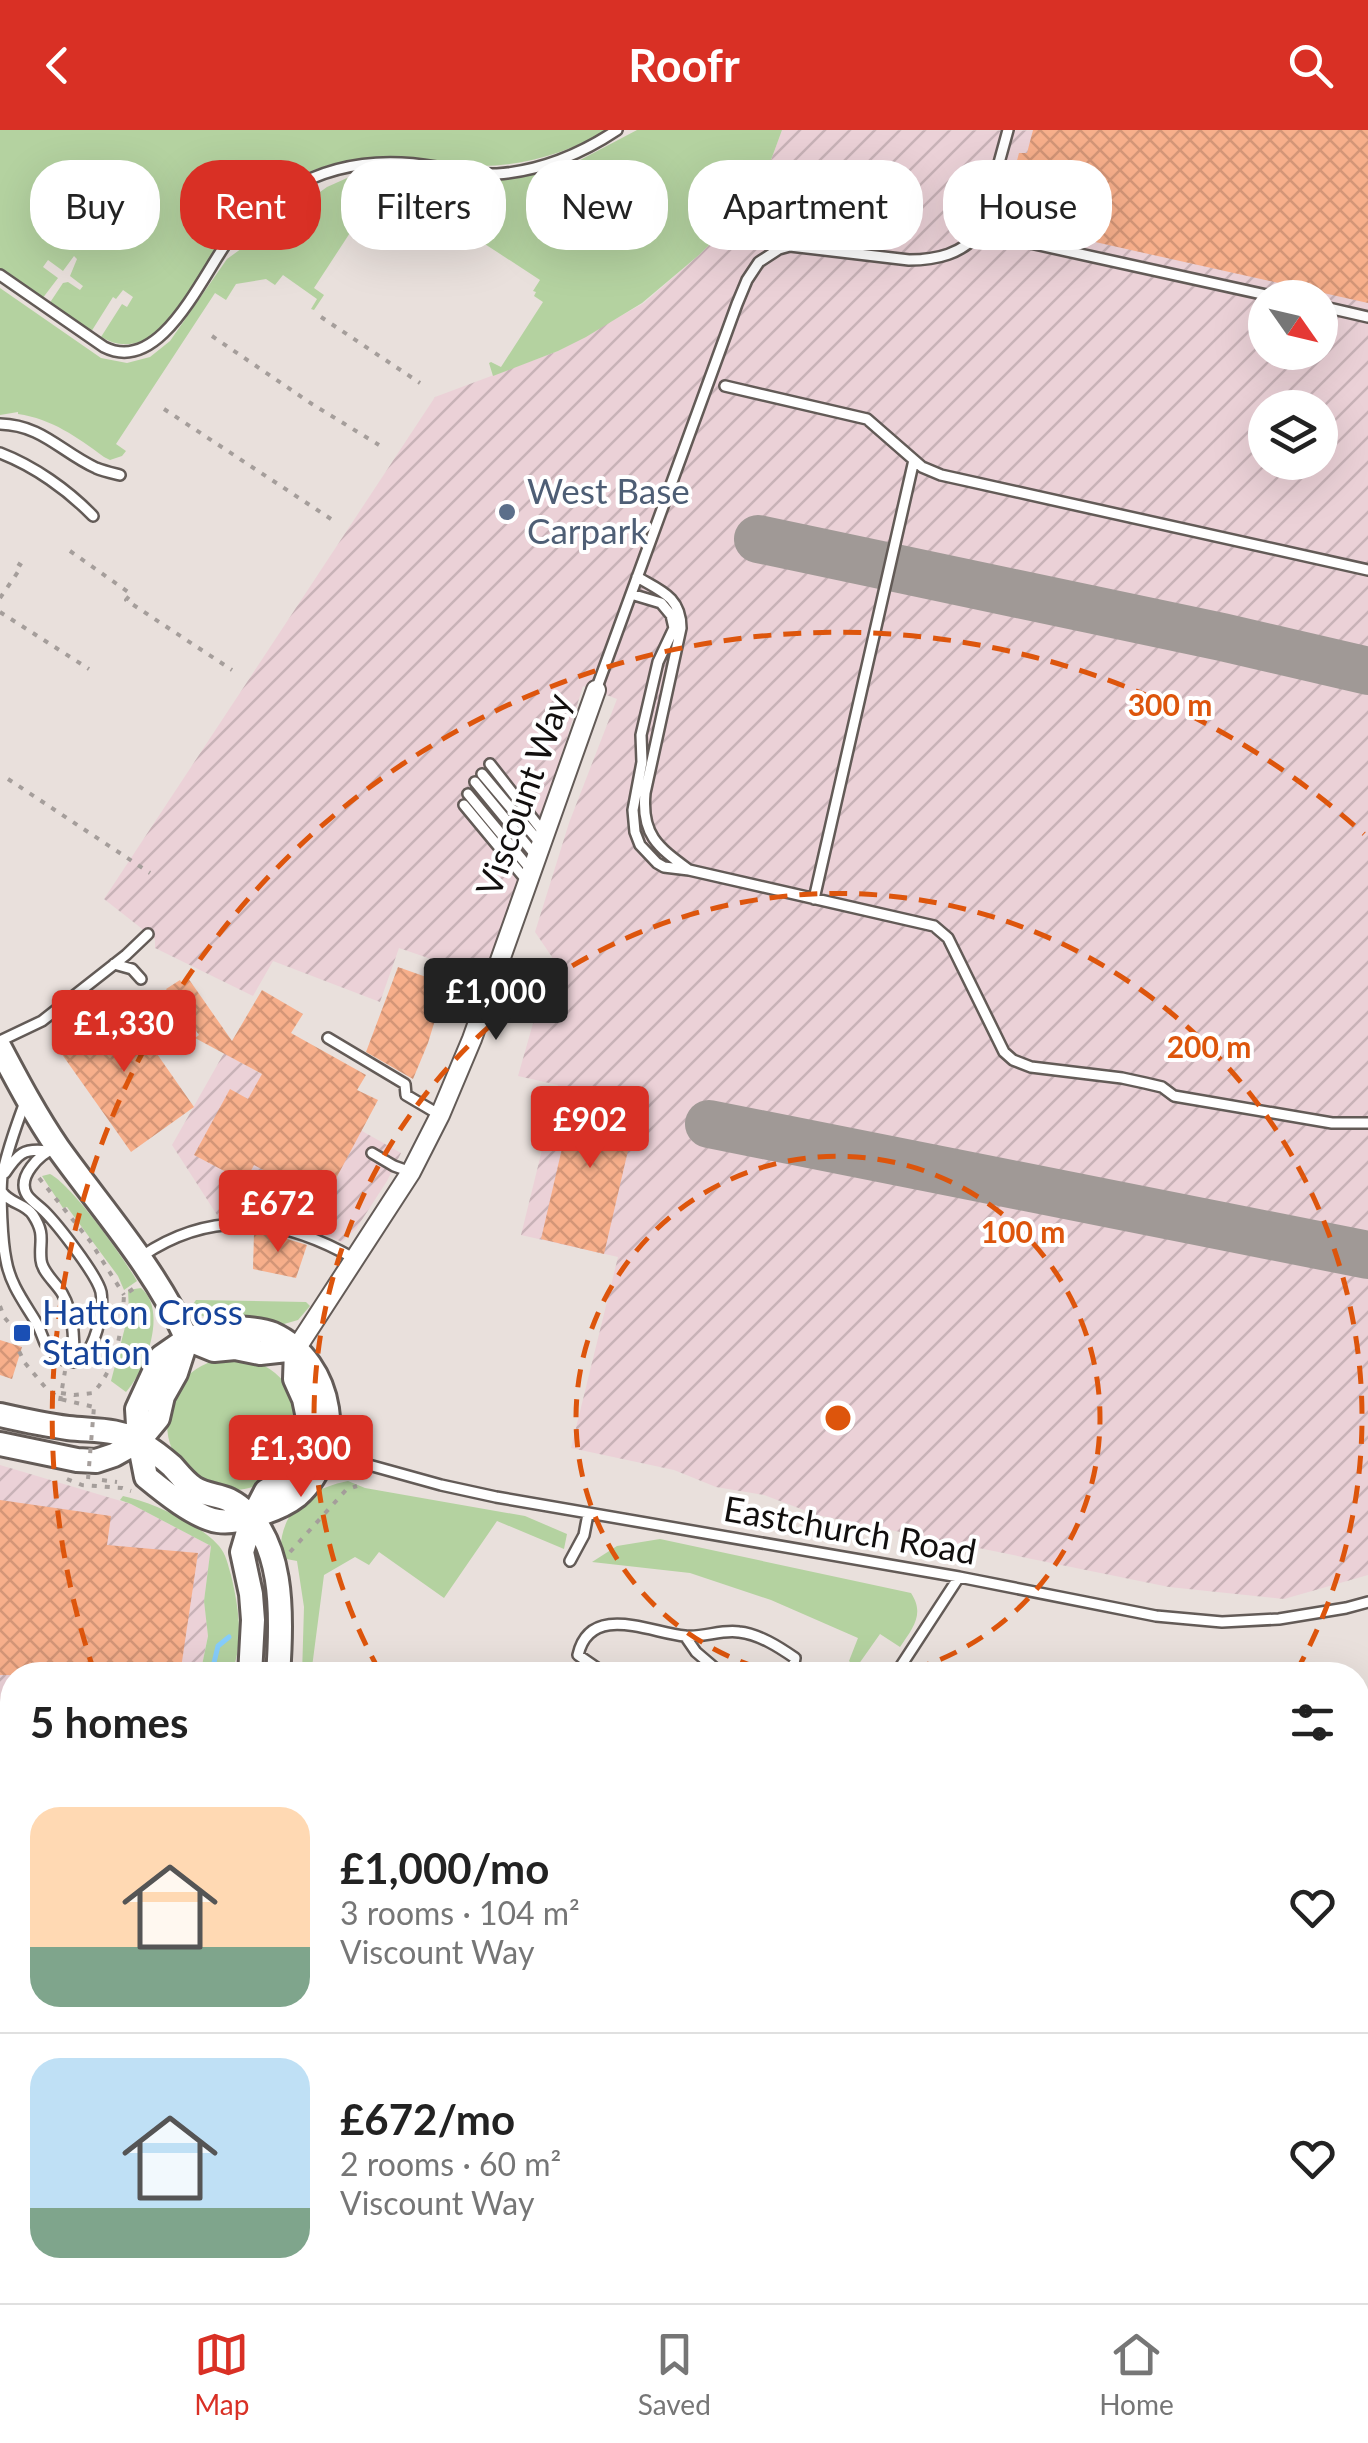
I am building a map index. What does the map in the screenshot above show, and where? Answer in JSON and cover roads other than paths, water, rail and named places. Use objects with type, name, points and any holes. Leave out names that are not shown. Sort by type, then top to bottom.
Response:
[{"type":"street","name":"Viscount Way","points":[[296,1349],[411,1172],[440,1115],[472,1039],[596,690]]},
{"type":"street","points":[[0,1044],[52,1149],[147,1266],[187,1339],[214,1350],[236,1348],[260,1353],[296,1349],[316,1374],[330,1425],[326,1454],[298,1464],[283,1481],[266,1491],[252,1518],[242,1552],[251,1594],[251,1662]]},
{"type":"street","points":[[0,1444],[96,1461],[139,1441],[158,1418],[187,1339]]},
{"type":"street","points":[[0,1415],[55,1426],[108,1430],[139,1441]]},
{"type":"street","points":[[139,1441],[146,1477],[166,1493],[218,1521],[252,1518]]},
{"type":"street","points":[[252,1518],[269,1545],[275,1573],[280,1620],[278,1662]]},
{"type":"lane","points":[[0,275],[104,347],[116,353],[132,352],[164,336],[240,225],[315,176],[346,166],[381,162],[493,174],[531,170],[563,160],[617,130]]},
{"type":"lane","points":[[1000,160],[1008,130]]},
{"type":"lane","points":[[596,690],[737,304],[759,262],[790,246],[909,260],[928,260],[957,250]]},
{"type":"lane","points":[[1062,250],[1248,291]]},
{"type":"lane","points":[[1338,310],[1368,317]]},
{"type":"lane","points":[[725,386],[868,419],[922,467],[941,475],[1368,570]]},
{"type":"lane","points":[[0,424],[40,434],[96,468],[120,476]]},
{"type":"lane","points":[[0,453],[76,498],[93,516]]},
{"type":"lane","points":[[814,899],[914,460]]},
{"type":"lane","points":[[637,577],[674,600],[680,612],[678,641],[645,793],[644,814],[648,832],[658,846],[689,870]]},
{"type":"lane","points":[[631,594],[662,603],[672,615],[674,628],[658,662],[641,735],[642,762],[634,802],[635,832],[644,851],[664,868],[689,870],[934,926],[948,938],[1004,1052],[1022,1065],[1122,1078],[1162,1087],[1174,1096],[1332,1122],[1368,1124]]},
{"type":"lane","points":[[490,764],[536,857]]},
{"type":"lane","points":[[478,778],[536,857]]},
{"type":"lane","points":[[466,799],[536,857]]},
{"type":"lane","points":[[0,1044],[42,1021],[148,934]]},
{"type":"lane","points":[[114,964],[132,969],[142,979]]},
{"type":"lane","points":[[328,1038],[406,1084],[406,1095],[440,1115]]},
{"type":"lane","points":[[26,1098],[2,1179],[6,1259],[19,1296],[46,1344],[70,1361],[86,1355],[96,1332],[102,1298],[92,1273],[46,1212],[25,1192],[26,1176],[52,1149]]},
{"type":"lane","points":[[2,1179],[23,1152],[52,1149]]},
{"type":"lane","points":[[372,1153],[411,1172]]},
{"type":"lane","points":[[2,1192],[7,1200],[31,1212],[39,1228],[41,1261],[62,1293],[74,1328],[70,1361]]},
{"type":"lane","points":[[147,1266],[165,1240],[225,1224],[279,1226],[354,1259]]},
{"type":"lane","name":"Eastchurch Road","points":[[326,1454],[441,1485],[588,1514],[959,1577],[1156,1616],[1222,1622],[1279,1619],[1368,1602]]},
{"type":"lane","points":[[570,1561],[584,1535],[588,1514]]},
{"type":"lane","points":[[903,1662],[959,1577]]},
{"type":"lane","points":[[589,1662],[578,1654],[581,1641],[596,1628],[616,1624],[685,1636],[737,1631],[760,1638],[795,1658],[794,1662]]},
{"type":"lane","points":[[685,1636],[708,1662]]},
{"type":"waterway","points":[[214,1662],[218,1646],[229,1637]]},
{"type":"place","name":"West Base Carpark","points":[[507,512]]},
{"type":"place","name":"Hatton Cross Station","points":[[22,1333]]}]
